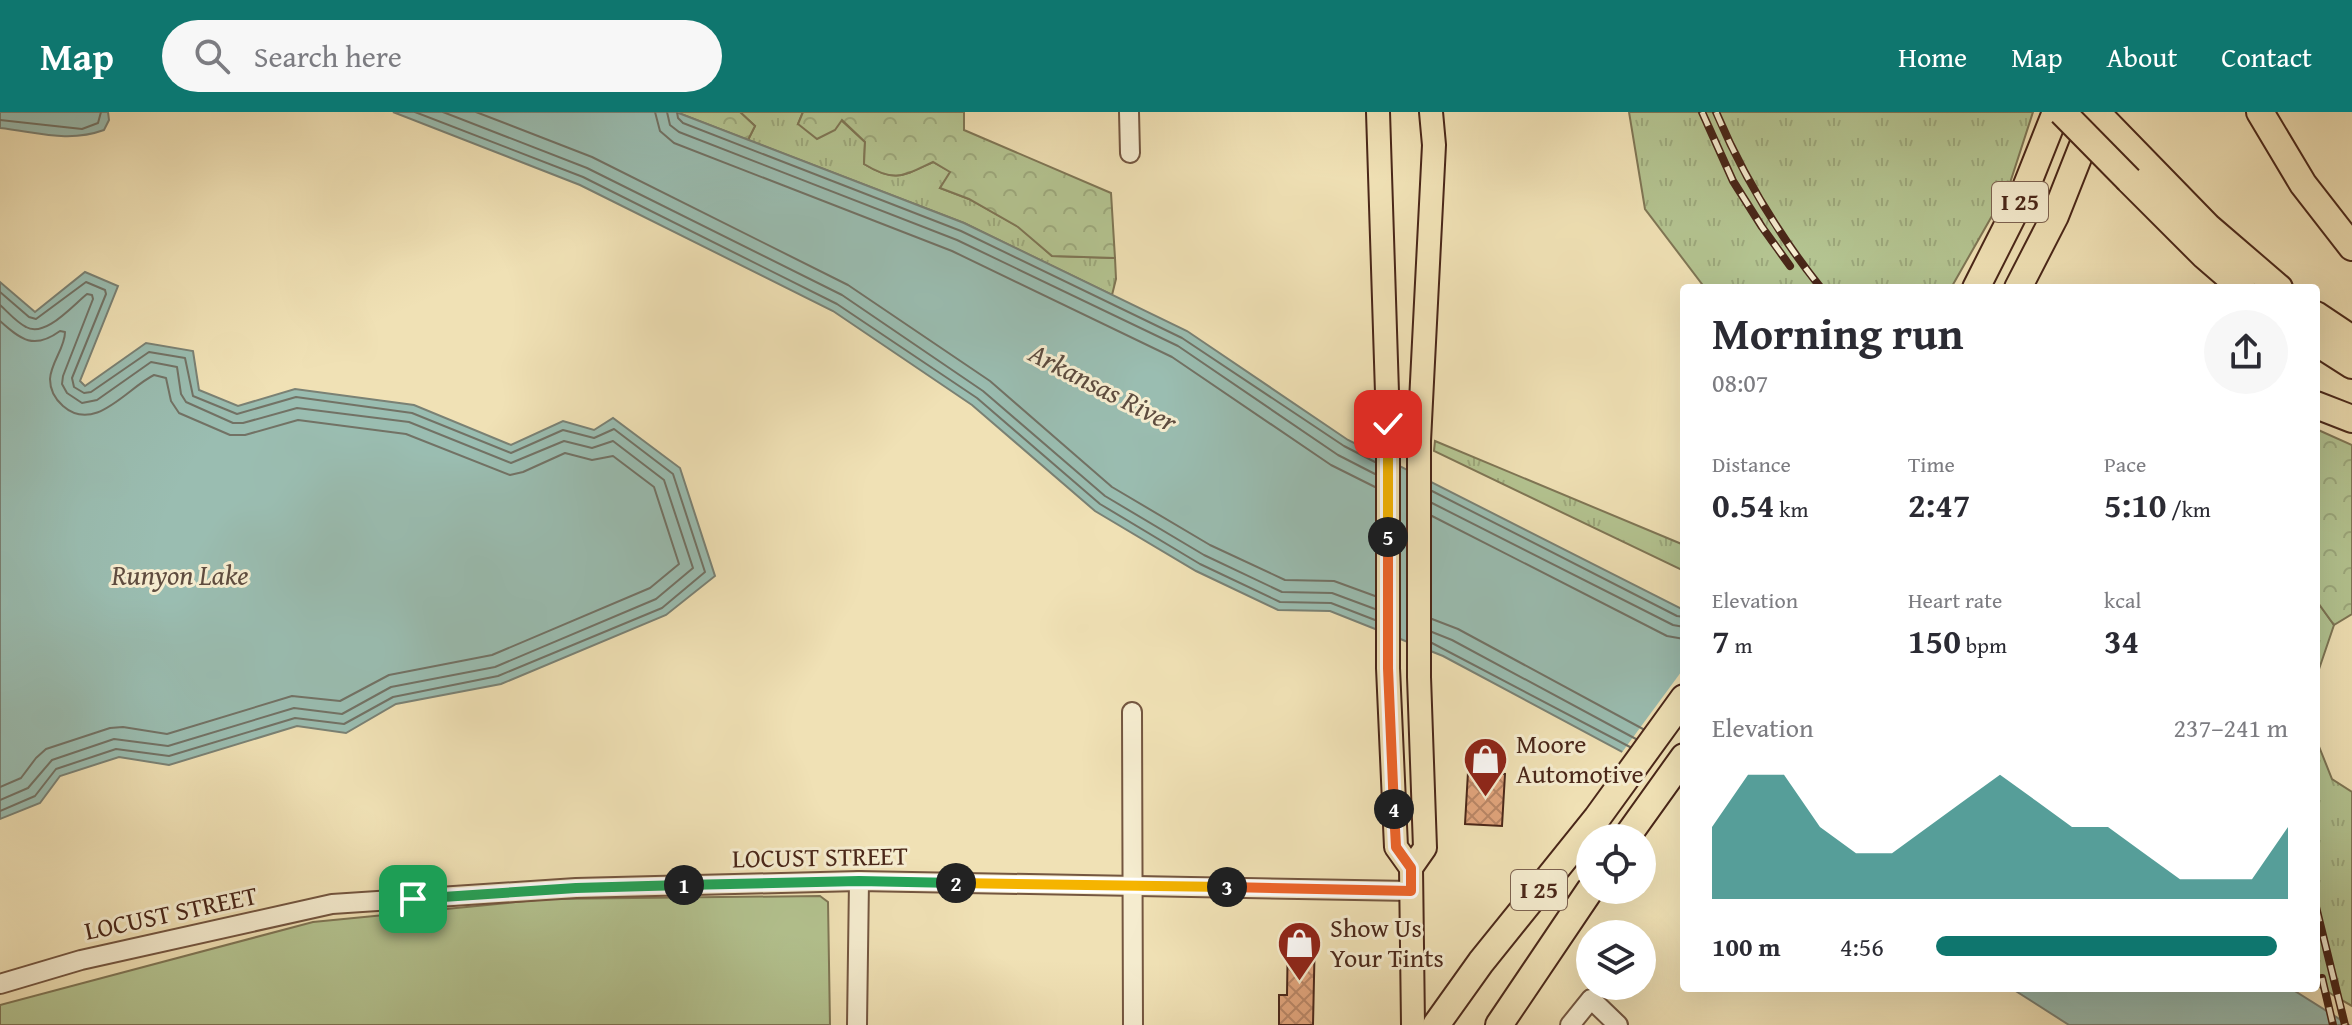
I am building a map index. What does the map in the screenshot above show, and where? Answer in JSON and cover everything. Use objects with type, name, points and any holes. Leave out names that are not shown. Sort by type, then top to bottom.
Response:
[{"type":"highway","points":[[2059,112],[2237,284]]},
{"type":"highway","name":"I 25","points":[[1978,284],[2023,195],[2059,112]]},
{"type":"highway","points":[[2096,112],[2208,227],[2274,284]]},
{"type":"highway","name":"I 25","points":[[2020,284],[2055,216],[2096,112]]},
{"type":"highway","points":[[2260,112],[2303,184],[2352,247]]},
{"type":"highway","points":[[2320,318],[2352,339]]},
{"type":"highway","points":[[2320,345],[2352,365]]},
{"type":"highway","points":[[2320,407],[2352,419]]},
{"type":"highway","name":"I 25","points":[[1436,1025],[1481,962],[1597,818],[1680,704]]},
{"type":"highway","points":[[1636,824],[1680,763]]},
{"type":"highway","name":"I 25","points":[[1499,1025],[1581,904]]},
{"type":"main road","points":[[1378,112],[1388,424],[1388,668],[1396,847],[1411,868]]},
{"type":"main road","points":[[1431,112],[1434,145]]},
{"type":"main road","points":[[1413,1025],[1411,868],[1425,848],[1419,677],[1419,441],[1437,112]]},
{"type":"street","points":[[1129,112],[1130,153]]},
{"type":"street","points":[[1132,712],[1133,1025]]},
{"type":"street","points":[[857,1025],[859,881]]},
{"type":"street","name":"LOCUST STREET","points":[[0,984],[81,960],[332,904],[576,888],[859,881],[1411,891]]},
{"type":"street","points":[[1570,1025],[1591,999],[1618,1025]]},
{"type":"green space","points":[[676,112],[740,112],[755,126],[748,140]]},
{"type":"green space","points":[[740,112],[803,112],[798,124],[841,120],[865,142],[864,164],[884,174],[906,174],[933,162],[951,172],[940,188],[969,199],[1019,227],[1052,256],[1115,258],[1116,279],[1112,295],[964,223],[748,140],[755,126]]},
{"type":"green space","points":[[803,112],[964,112],[964,130],[1111,193],[1115,258],[1052,256],[1018,227],[969,199],[940,188],[950,172],[933,162],[906,174],[884,174],[864,164],[865,142],[842,120],[835,130],[817,139],[798,124]]},
{"type":"green space","points":[[1629,112],[2033,112],[2009,186],[1953,284],[1702,284],[1645,209]]},
{"type":"green space","points":[[2320,431],[2352,445],[2352,614],[2334,625],[2320,606]]},
{"type":"green space","points":[[1435,441],[1680,543],[1680,569],[1434,451]]},
{"type":"green space","points":[[2320,606],[2334,625],[2320,666]]},
{"type":"green space","points":[[2320,749],[2332,779],[2352,792],[2352,1006],[2320,987]]},
{"type":"green space","points":[[820,896],[828,902],[830,1025],[0,1025],[0,1005],[313,922],[547,899]]},
{"type":"water","points":[[0,112],[108,112],[109,120],[104,130],[91,134],[52,135],[0,128]]},
{"type":"water","name":"Arkansas River","points":[[393,112],[676,112],[964,223],[1187,331],[1348,440],[1680,608],[1680,783],[1443,656],[1330,611],[1278,610],[1196,571],[1095,511],[972,405],[833,311],[580,185]]},
{"type":"water","name":"Runyon Lake","points":[[85,272],[118,286],[80,381],[85,386],[146,343],[193,351],[199,390],[238,406],[295,389],[414,405],[511,445],[563,421],[594,430],[613,418],[680,468],[715,576],[666,615],[501,684],[396,704],[346,733],[297,726],[169,765],[119,757],[60,776],[40,803],[0,819],[0,282],[35,312]]},
{"type":"water","points":[[2017,992],[2296,992],[2349,1025],[2069,1025]]},
{"type":"pier","points":[[1680,673],[1680,787],[1620,755]]},
{"type":"building","points":[[1468,772],[1505,774],[1502,826],[1465,824]]},
{"type":"building","points":[[1288,931],[1315,932],[1313,1025],[1279,1025],[1279,995],[1287,995]]},
{"type":"railway","points":[[1702,112],[1733,181],[1790,266]]},
{"type":"railway","points":[[1716,112],[1762,204],[1818,284]]},
{"type":"railway","points":[[2320,923],[2345,1025]]},
{"type":"railway","points":[[2322,978],[2333,1025]]},
{"type":"place","name":"Moore Automotive","points":[[1485,798]]},
{"type":"place","name":"Show Us Your Tints","points":[[1299,982]]},
{"type":"route","points":[[413,899],[576,888],[859,881],[1411,891],[1411,868],[1396,847],[1388,668],[1388,424]]}]
